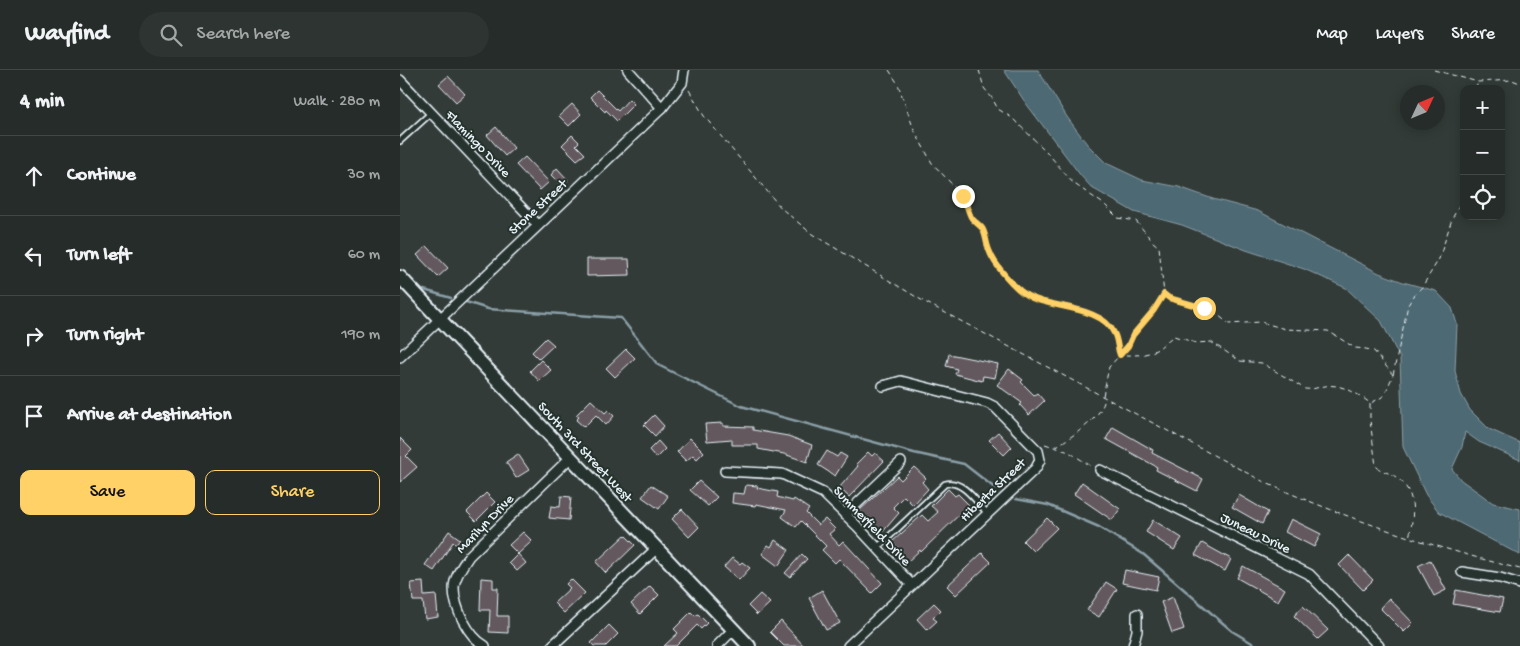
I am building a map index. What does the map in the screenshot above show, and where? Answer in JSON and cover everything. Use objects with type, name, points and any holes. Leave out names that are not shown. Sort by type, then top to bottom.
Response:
[{"type":"street","points":[[628,70],[662,108]]},
{"type":"street","name":"Stone Street","points":[[400,357],[662,108],[682,83],[684,70]]},
{"type":"street","name":"Flamingo Drive","points":[[400,80],[538,225]]},
{"type":"street","name":"South 3rd Street West","points":[[400,277],[749,646]]},
{"type":"street","name":"Hiberta Street","points":[[848,646],[1036,468],[1040,460],[1038,451],[1001,412],[987,402],[901,381],[883,386]]},
{"type":"street","name":"Marilyn Drive","points":[[485,646],[466,627],[459,609],[454,588],[460,571],[468,556],[571,457]]},
{"type":"street","points":[[845,514],[901,462]]},
{"type":"street","name":"Juneau Drive","points":[[1100,470],[1309,574],[1379,646]]},
{"type":"street","name":"Summerfield Drive","points":[[725,471],[782,474],[823,493],[912,585]]},
{"type":"street","points":[[552,646],[657,548]]},
{"type":"street","points":[[1462,572],[1500,578],[1520,584]]},
{"type":"street","points":[[1133,646],[1137,631],[1137,614]]},
{"type":"street","points":[[717,646],[733,630]]},
{"type":"lane","points":[[400,141],[431,113]]},
{"type":"lane","points":[[878,548],[945,484],[952,482],[960,484],[987,513]]},
{"type":"path","points":[[889,70],[898,84],[914,130],[932,163],[963,196],[971,217],[983,229],[989,252],[999,267],[1019,290],[1032,298],[1081,310],[1096,316],[1110,327],[1115,334],[1117,349],[1120,355]]},
{"type":"path","points":[[979,70],[984,88],[998,109],[1012,118],[1046,151],[1073,183],[1105,205],[1118,218],[1136,221],[1159,247],[1164,294],[1154,310],[1133,335],[1128,346],[1108,367],[1104,407],[1076,434],[1056,447]]},
{"type":"path","points":[[1434,70],[1478,82],[1512,80],[1520,83]]},
{"type":"path","points":[[682,83],[691,92],[704,116],[782,209],[812,234],[923,301],[1266,483],[1319,506],[1409,538],[1520,569]]},
{"type":"path","points":[[1370,403],[1384,396],[1393,375],[1408,305],[1422,287],[1439,259],[1452,219],[1460,204]]},
{"type":"path","points":[[1164,294],[1169,298],[1212,310],[1229,324],[1261,322],[1285,329],[1328,331],[1355,348],[1374,352],[1393,375]]},
{"type":"path","points":[[1120,355],[1146,354],[1156,350],[1165,341],[1174,336],[1196,343],[1211,342],[1240,361],[1262,363],[1305,389],[1327,385],[1348,389],[1370,403]]},
{"type":"path","points":[[1370,403],[1370,420],[1376,466],[1379,471],[1395,477],[1406,487],[1412,503],[1414,517],[1409,538]]},
{"type":"path","points":[[1045,444],[1069,452],[1100,470]]},
{"type":"water","points":[[1004,70],[1038,70],[1067,117],[1087,144],[1106,163],[1142,180],[1179,187],[1213,199],[1258,211],[1379,273],[1436,291],[1452,308],[1457,324],[1455,371],[1461,394],[1470,410],[1489,429],[1520,443],[1520,460],[1479,442],[1465,432],[1462,447],[1452,469],[1461,480],[1493,503],[1520,509],[1520,555],[1439,512],[1426,495],[1403,447],[1400,358],[1381,321],[1346,288],[1304,269],[1246,250],[1182,225],[1134,212],[1092,188],[1025,102]]},
{"type":"building","points":[[448,76],[465,94],[456,102],[439,84]]},
{"type":"building","points":[[597,90],[618,111],[629,99],[634,104],[617,121],[590,97]]},
{"type":"building","points":[[572,104],[581,114],[569,126],[559,116]]},
{"type":"building","points":[[496,127],[514,148],[505,156],[487,135]]},
{"type":"building","points":[[572,135],[579,142],[576,145],[585,154],[577,160],[562,145]]},
{"type":"building","points":[[525,157],[549,182],[540,190],[516,165]]},
{"type":"building","points":[[557,168],[568,180],[562,186],[551,175]]},
{"type":"building","points":[[427,246],[448,268],[438,277],[417,255]]},
{"type":"building","points":[[587,259],[629,259],[630,275],[587,276]]},
{"type":"building","points":[[546,338],[554,345],[539,359],[532,352]]},
{"type":"building","points":[[626,349],[635,358],[615,377],[606,368]]},
{"type":"building","points":[[949,354],[998,364],[995,378],[983,376],[982,381],[955,374],[957,369],[946,366]]},
{"type":"building","points":[[541,360],[551,370],[539,381],[530,371]]},
{"type":"building","points":[[1009,369],[1023,380],[1021,382],[1034,395],[1037,393],[1044,401],[1029,415],[1020,405],[1022,403],[997,385]]},
{"type":"building","points":[[591,400],[605,413],[608,410],[614,416],[606,425],[596,415],[584,427],[576,420],[579,417],[576,415]]},
{"type":"building","points":[[654,415],[664,426],[655,436],[644,425]]},
{"type":"building","points":[[723,423],[723,426],[753,427],[753,430],[788,436],[812,445],[807,462],[784,454],[758,449],[758,445],[732,445],[732,439],[707,441],[705,424]]},
{"type":"building","points":[[1113,427],[1153,450],[1152,453],[1203,479],[1197,491],[1156,470],[1157,467],[1106,439]]},
{"type":"building","points":[[998,432],[1012,447],[1004,455],[989,440]]},
{"type":"building","points":[[400,438],[412,450],[406,456],[417,467],[400,482]]},
{"type":"building","points":[[690,438],[704,452],[697,459],[693,455],[686,461],[677,452]]},
{"type":"building","points":[[658,441],[665,449],[656,458],[649,450]]},
{"type":"building","points":[[827,451],[837,457],[840,453],[847,457],[835,476],[818,465]]},
{"type":"building","points":[[868,452],[872,456],[875,453],[884,461],[849,497],[839,488],[858,466],[856,464]]},
{"type":"building","points":[[518,454],[529,470],[516,478],[506,462]]},
{"type":"building","points":[[914,467],[926,478],[922,482],[928,489],[913,505],[904,496],[893,507],[899,513],[881,534],[859,511],[897,476],[901,480]]},
{"type":"building","points":[[699,481],[717,497],[708,506],[690,490]]},
{"type":"building","points":[[1082,482],[1120,509],[1112,520],[1074,494]]},
{"type":"building","points":[[651,485],[668,496],[659,509],[642,497]]},
{"type":"building","points":[[746,485],[758,486],[757,488],[778,492],[777,497],[793,501],[794,499],[809,509],[806,513],[818,525],[825,519],[835,529],[829,534],[839,545],[843,541],[882,583],[872,593],[839,559],[835,563],[822,550],[826,546],[801,521],[796,527],[782,517],[786,510],[756,504],[755,506],[732,503],[733,493],[744,494]]},
{"type":"building","points":[[948,489],[955,496],[958,494],[969,505],[921,552],[920,550],[907,562],[896,550],[898,548],[892,542],[922,515],[928,521],[938,512],[931,506]]},
{"type":"building","points":[[486,493],[495,502],[476,521],[467,512]]},
{"type":"building","points":[[1239,495],[1268,512],[1262,524],[1232,507]]},
{"type":"building","points":[[561,496],[571,497],[569,520],[549,518],[551,506],[560,507]]},
{"type":"building","points":[[682,509],[699,527],[689,537],[672,519]]},
{"type":"building","points":[[1047,518],[1057,528],[1033,551],[1023,541]]},
{"type":"building","points":[[1291,519],[1321,534],[1314,547],[1285,532]]},
{"type":"building","points":[[1153,520],[1182,538],[1174,550],[1146,532]]},
{"type":"building","points":[[449,531],[460,539],[456,545],[453,542],[434,571],[425,565]]},
{"type":"building","points":[[523,532],[532,541],[518,554],[509,545]]},
{"type":"building","points":[[625,535],[635,545],[606,573],[596,562]]},
{"type":"building","points":[[775,540],[789,550],[778,566],[762,554],[768,545],[771,547]]},
{"type":"building","points":[[1202,543],[1231,559],[1225,571],[1195,555]]},
{"type":"building","points":[[982,553],[991,562],[956,595],[947,586]]},
{"type":"building","points":[[518,554],[526,563],[517,571],[509,563]]},
{"type":"building","points":[[802,554],[807,559],[790,577],[785,573]]},
{"type":"building","points":[[1349,555],[1373,580],[1363,590],[1339,565]]},
{"type":"building","points":[[732,558],[750,568],[739,580],[724,567]]},
{"type":"building","points":[[1430,560],[1446,590],[1434,596],[1418,566]]},
{"type":"building","points":[[1243,566],[1285,589],[1278,601],[1237,578]]},
{"type":"building","points":[[1125,570],[1159,577],[1156,590],[1122,583]]},
{"type":"building","points":[[481,578],[493,579],[493,588],[498,588],[497,616],[508,616],[508,633],[489,632],[490,610],[480,610]]},
{"type":"building","points":[[571,579],[585,593],[564,613],[554,603],[570,588],[566,584]]},
{"type":"building","points":[[423,582],[424,596],[436,595],[438,617],[425,619],[423,601],[413,601],[411,583]]},
{"type":"building","points":[[1106,582],[1117,589],[1099,617],[1087,610]]},
{"type":"building","points":[[650,586],[659,595],[640,614],[631,604]]},
{"type":"building","points":[[822,590],[840,623],[826,630],[809,598]]},
{"type":"building","points":[[1456,590],[1503,599],[1500,612],[1453,604]]},
{"type":"building","points":[[760,594],[770,603],[757,615],[748,606]]},
{"type":"building","points":[[1173,597],[1184,629],[1172,633],[1161,602]]},
{"type":"building","points":[[1389,598],[1413,623],[1404,632],[1380,608]]},
{"type":"building","points":[[934,603],[941,610],[933,618],[937,621],[927,630],[917,619]]},
{"type":"building","points":[[1303,606],[1328,630],[1318,639],[1294,616]]},
{"type":"building","points":[[691,612],[695,616],[698,614],[707,623],[701,629],[697,625],[676,646],[664,646],[678,633],[674,629]]},
{"type":"building","points":[[781,621],[804,646],[784,646],[770,632]]},
{"type":"building","points":[[609,625],[618,634],[606,646],[594,646],[591,643]]},
{"type":"waterway","points":[[424,290],[451,298]]},
{"type":"waterway","points":[[466,302],[488,309],[621,318],[658,365],[741,406],[914,453],[964,464],[996,489]]},
{"type":"waterway","points":[[1016,499],[1048,505],[1099,527],[1143,554],[1232,631],[1257,646]]},
{"type":"route","points":[[963,196],[971,217],[983,229],[989,252],[1019,290],[1032,298],[1081,310],[1096,316],[1110,327],[1115,334],[1117,349],[1120,355],[1164,294],[1169,298],[1204,308]]}]
